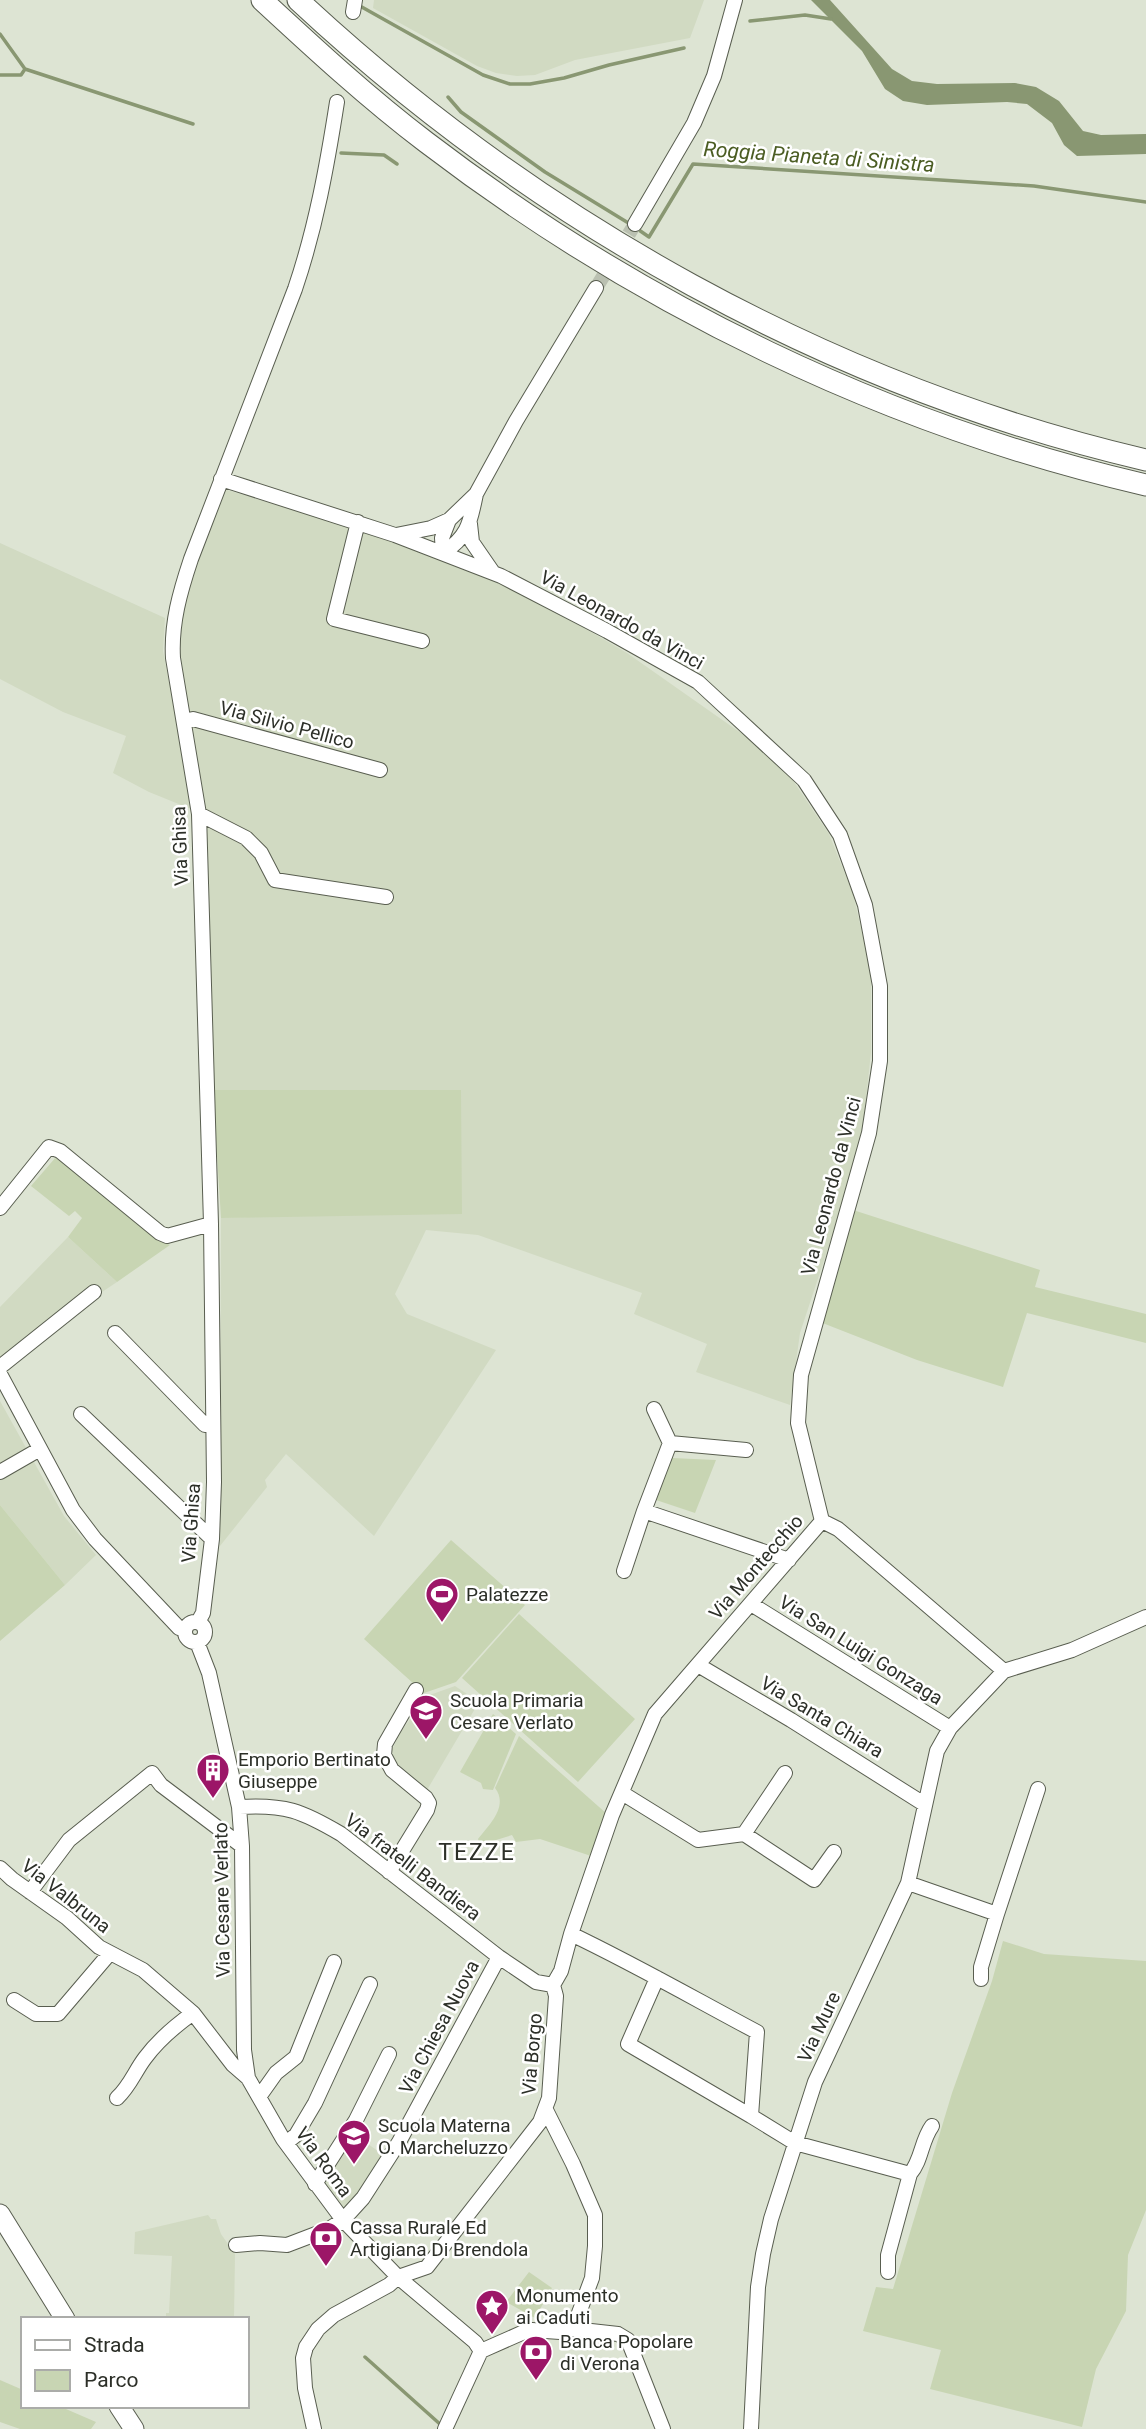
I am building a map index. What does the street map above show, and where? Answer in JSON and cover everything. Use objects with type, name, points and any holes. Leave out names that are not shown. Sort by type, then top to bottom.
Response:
[{"type":"highway","points":[[262,0],[380,106],[449,160],[593,257],[677,305],[844,386],[930,420],[1020,451],[1146,485]]},
{"type":"highway","points":[[298,0],[415,102],[535,190],[682,279],[790,335],[844,359],[988,414],[1146,460]]},
{"type":"main road","points":[[0,2214],[64,2317]]},
{"type":"main road","points":[[120,2408],[134,2429]]},
{"type":"street","points":[[635,224],[694,123],[714,76],[733,7]]},
{"type":"street","name":"Via Ghisa","points":[[192,1625],[203,1613],[212,1539],[211,1224],[199,814],[173,658],[174,618],[191,559],[295,289],[321,198],[337,102]]},
{"type":"street","points":[[492,572],[472,542],[470,523],[476,494],[516,421],[596,288]]},
{"type":"street","name":"Via Leonardo da Vinci","points":[[221,479],[358,522],[492,572],[607,631],[698,682],[804,780],[840,835],[865,905],[880,986],[880,1061],[869,1133],[801,1375],[798,1423],[822,1521]]},
{"type":"street","points":[[395,535],[431,528],[449,520],[476,494]]},
{"type":"street","points":[[443,553],[442,538],[449,520]]},
{"type":"street","points":[[358,522],[334,619],[422,641]]},
{"type":"street","points":[[443,553],[460,540],[470,523]]},
{"type":"street","name":"Via Silvio Pellico","points":[[184,721],[193,719],[380,770]]},
{"type":"street","points":[[199,814],[246,838],[261,853],[275,880],[386,897]]},
{"type":"street","points":[[0,1209],[49,1147],[60,1151],[160,1233],[167,1236],[211,1224]]},
{"type":"street","points":[[0,1367],[94,1292]]},
{"type":"street","points":[[115,1333],[205,1425],[213,1425]]},
{"type":"street","points":[[0,1374],[73,1510],[95,1539],[179,1628],[192,1625]]},
{"type":"street","points":[[624,1571],[670,1443],[654,1409]]},
{"type":"street","points":[[81,1414],[212,1539]]},
{"type":"street","points":[[670,1443],[746,1450]]},
{"type":"street","points":[[0,1472],[40,1449]]},
{"type":"street","points":[[644,1511],[789,1560]]},
{"type":"street","name":"Via Montecchio","points":[[553,1985],[561,1971],[570,1934],[622,1793],[655,1714],[822,1521],[838,1529],[1004,1671]]},
{"type":"street","name":"Via San Luigi Gonzaga","points":[[751,1604],[950,1728]]},
{"type":"street","points":[[1004,1671],[1072,1650],[1146,1617]]},
{"type":"street","name":"Via Cesare Verlato","points":[[192,1625],[203,1626],[205,1633],[197,1642],[209,1673],[239,1807],[242,1846],[244,2050],[248,2078]]},
{"type":"street","name":"Via Santa Chiara","points":[[698,1665],[924,1804]]},
{"type":"street","name":"Via Mure","points":[[751,2429],[758,2287],[771,2219],[815,2082],[908,1883],[937,1751],[950,1728],[1004,1671]]},
{"type":"street","points":[[389,1872],[429,1803],[392,1770],[384,1755],[385,1744],[416,1690]]},
{"type":"street","points":[[30,1892],[69,1840],[152,1773],[161,1785],[242,1846]]},
{"type":"street","points":[[744,1834],[785,1773]]},
{"type":"street","points":[[981,1979],[981,1966],[1038,1789]]},
{"type":"street","points":[[622,1793],[698,1840],[744,1834],[814,1880],[834,1852]]},
{"type":"street","name":"Via fratelli Bandiera","points":[[239,1807],[267,1805],[290,1809],[341,1834],[499,1957],[536,1982],[553,1985]]},
{"type":"street","name":"Via Valbruna","points":[[0,1868],[67,1918],[99,1947],[143,1970],[174,1995]]},
{"type":"street","points":[[908,1883],[997,1914]]},
{"type":"street","points":[[570,1934],[757,2032],[751,2116]]},
{"type":"street","name":"Via Valbruna","points":[[14,2000],[36,2014],[58,2014],[110,1954]]},
{"type":"street","name":"Via Chiesa Nuova","points":[[343,2220],[363,2198],[399,2142],[499,1957]]},
{"type":"street","points":[[259,2098],[276,2073],[296,2057],[334,1962]]},
{"type":"street","points":[[657,1978],[628,2044],[795,2143],[910,2174]]},
{"type":"street","points":[[286,2143],[301,2128],[315,2103],[370,1984]]},
{"type":"street","name":"Via Borgo","points":[[314,2429],[303,2373],[306,2347],[327,2321],[398,2277],[427,2267],[540,2122],[549,2098],[556,1996],[553,1985]]},
{"type":"street","name":"Via Roma","points":[[174,1995],[193,2012],[233,2065],[248,2078],[286,2143],[343,2220],[398,2277],[481,2351]]},
{"type":"street","points":[[117,2098],[125,2091],[155,2045],[193,2012]]},
{"type":"street","points":[[315,2184],[356,2120],[389,2054]]},
{"type":"street","points":[[546,2110],[595,2215],[596,2246],[592,2278],[573,2329]]},
{"type":"street","points":[[888,2272],[888,2255],[910,2174],[917,2166],[926,2135],[932,2126]]},
{"type":"street","points":[[236,2245],[287,2245],[329,2229],[343,2220]]},
{"type":"street","points":[[445,2429],[481,2351],[524,2332],[560,2332],[573,2329],[618,2334],[628,2340],[663,2429]]},
{"type":"shaded area","points":[[374,0],[704,0],[690,38],[575,60],[535,75],[517,76],[496,73],[477,66],[373,8]]},
{"type":"shaded area","points":[[811,0],[830,0],[892,69],[912,81],[937,84],[1015,83],[1036,87],[1059,101],[1083,131],[1101,135],[1146,134],[1146,154],[1077,156],[1064,145],[1052,123],[1027,104],[1007,102],[927,105],[903,101],[885,89],[862,51]]},
{"type":"shaded area","points":[[224,489],[385,538],[450,561],[509,588],[586,629],[627,653],[748,738],[792,779],[829,834],[853,894],[871,971],[871,1052],[863,1128],[833,1233],[800,1333],[790,1405],[696,1372],[707,1344],[634,1314],[642,1293],[478,1235],[426,1230],[395,1294],[407,1314],[496,1350],[374,1536],[286,1454],[265,1480],[267,1487],[220,1546],[221,1218],[406,1212],[213,1090],[207,885],[177,659],[185,591]]},
{"type":"shaded area","points":[[0,543],[165,618],[163,651],[189,781],[191,809],[149,792],[113,773],[126,736],[63,712],[0,679]]},
{"type":"shaded area","points":[[68,1237],[117,1282],[0,1360],[0,1307]]},
{"type":"shaded area","points":[[0,1401],[64,1516],[96,1555],[65,1585],[0,1505]]},
{"type":"shaded area","name":"Scuola Primaria Cesare Verlato","points":[[455,1686],[479,1702],[427,1790],[395,1765],[392,1750],[400,1733],[427,1696]]},
{"type":"shaded area","name":"Scuola Materna O. Marcheluzzo","points":[[351,2132],[385,2156],[346,2211],[320,2180]]},
{"type":"shaded area","points":[[208,2215],[211,2219],[216,2219],[221,2234],[235,2254],[234,2317],[166,2317],[166,2313],[169,2313],[172,2256],[134,2254],[135,2232]]},
{"type":"green space","points":[[213,1090],[461,1090],[462,1214],[221,1218]]},
{"type":"green space","points":[[56,1157],[159,1240],[170,1245],[117,1282],[68,1237],[82,1218],[75,1211],[69,1216],[31,1186]]},
{"type":"green space","points":[[853,1210],[1040,1270],[1035,1287],[1146,1314],[1146,1343],[1027,1313],[1003,1387],[917,1360],[820,1322]]},
{"type":"green space","points":[[672,1458],[716,1460],[695,1513],[656,1500]]},
{"type":"green space","points":[[0,1505],[65,1585],[0,1641]]},
{"type":"green space","name":"Palatezze","points":[[451,1540],[525,1605],[456,1682],[424,1693],[364,1639]]},
{"type":"green space","points":[[519,1614],[635,1719],[578,1782],[462,1678]]},
{"type":"green space","points":[[493,1714],[516,1734],[493,1790],[483,1789],[481,1783],[460,1772]]},
{"type":"green space","points":[[519,1736],[607,1814],[591,1856],[540,1839],[516,1842],[512,1835],[480,1845],[478,1839],[499,1808],[499,1795],[495,1788]]},
{"type":"green space","points":[[1003,1941],[1044,1954],[1146,1961],[1146,2210],[1128,2255],[1126,2311],[1096,2369],[1082,2427],[930,2389],[941,2350],[863,2331],[876,2287],[893,2289],[952,2093],[992,1981]]},
{"type":"green space","points":[[529,2272],[552,2288],[535,2318],[506,2302]]},
{"type":"green space","points":[[0,2380],[21,2389],[21,2408],[64,2408],[96,2422],[91,2429],[20,2429],[0,2422]]},
{"type":"waterway","points":[[360,6],[483,75],[510,84],[530,84],[564,78],[684,48]]},
{"type":"waterway","points":[[750,21],[805,15],[831,19]]},
{"type":"waterway","name":"Roggia Pianeta di Sinistra","points":[[0,34],[25,69],[193,124]]},
{"type":"waterway","points":[[0,75],[21,75],[25,69]]},
{"type":"waterway","name":"Roggia Pianeta di Sinistra","points":[[448,97],[461,112],[545,172],[630,224]]},
{"type":"waterway","name":"Roggia Pianeta di Sinistra","points":[[341,153],[384,155],[397,164]]},
{"type":"waterway","name":"Roggia Pianeta di Sinistra","points":[[636,228],[649,237],[693,164],[1034,186],[1146,202]]},
{"type":"waterway","points":[[365,2357],[441,2425]]},
{"type":"tunnel","points":[[596,288],[635,224]]},
{"type":"place","name":"Palatezze","points":[[442,1624]]},
{"type":"place","name":"Scuola Primaria Cesare Verlato","points":[[426,1741]]},
{"type":"place","name":"Emporio Bertinato Giuseppe","points":[[213,1800]]},
{"type":"place","name":"Scuola Materna O. Marcheluzzo","points":[[354,2166]]},
{"type":"place","name":"Cassa Rurale Ed Artigiana Di Brendola","points":[[326,2268]]},
{"type":"place","name":"Monumento ai Caduti","points":[[492,2336]]},
{"type":"place","name":"Banca Popolare di Verona","points":[[536,2382]]},
{"type":"district","name":"TEZZE","points":[[477,1852]]}]
